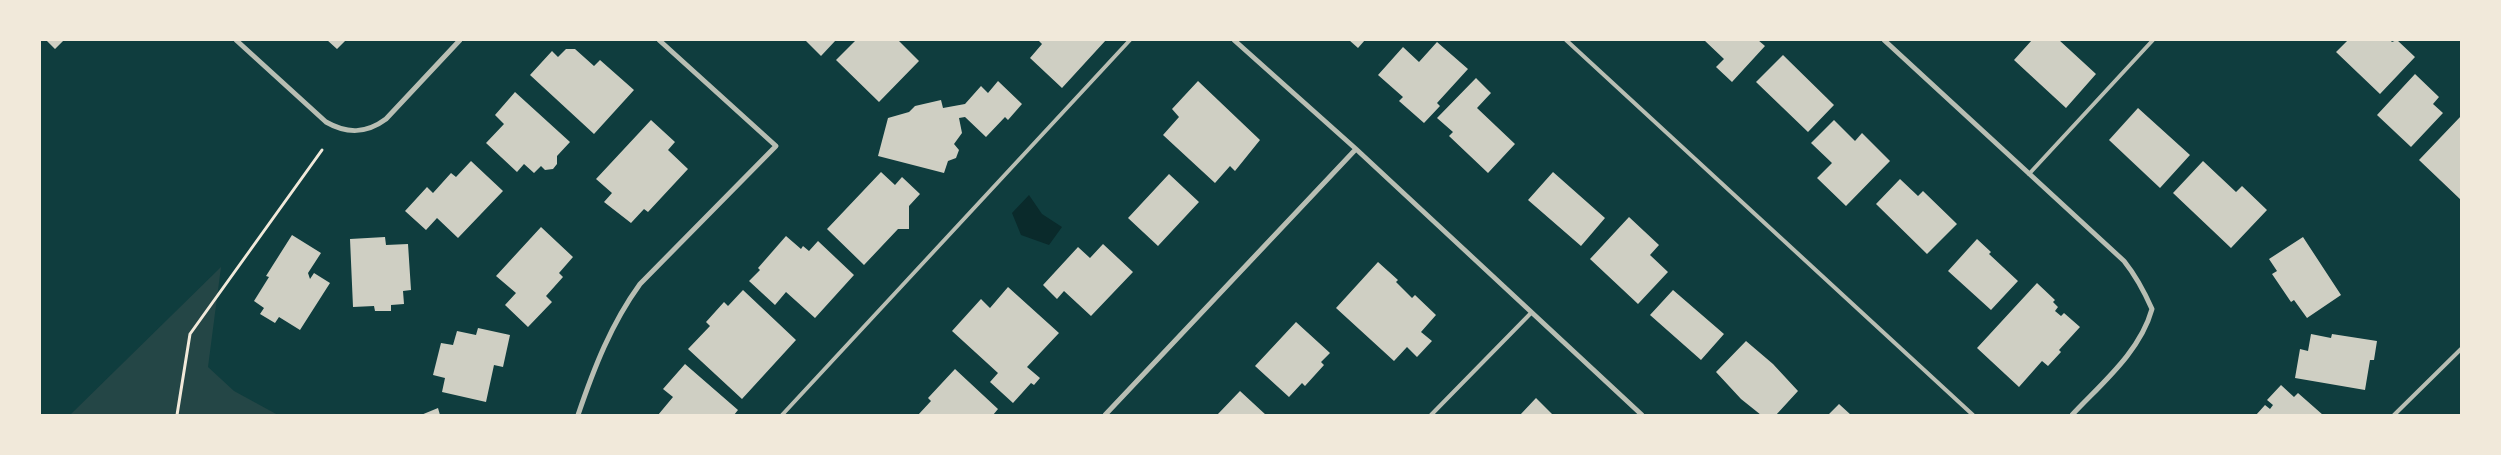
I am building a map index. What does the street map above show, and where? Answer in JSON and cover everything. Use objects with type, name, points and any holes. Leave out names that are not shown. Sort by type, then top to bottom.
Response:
[{"type":"street","points":[[236,40],[326,122],[343,131],[354,132],[377,126],[386,119],[460,40]]},
{"type":"street","points":[[578,415],[597,358],[623,307],[635,291],[776,146],[659,40]]},
{"type":"street","points":[[1234,40],[1356,149],[1642,415]]},
{"type":"street","points":[[1884,40],[2124,261],[2135,274],[2152,309],[2147,325],[2136,344],[2072,415]]},
{"type":"street","points":[[1104,415],[1356,149]]},
{"type":"lane","points":[[782,415],[1130,40]]},
{"type":"lane","points":[[1566,40],[1974,415]]},
{"type":"lane","points":[[2029,174],[2152,40]]},
{"type":"lane","points":[[1432,415],[1531,313]]},
{"type":"lane","points":[[2394,415],[2461,348]]},
{"type":"path","points":[[177,415],[190,334],[322,150]]},
{"type":"shaded area","points":[[1029,195],[1042,214],[1062,227],[1049,245],[1021,235],[1012,213]]},
{"type":"shaded area","points":[[221,267],[208,367],[234,391],[278,415],[70,415]]},
{"type":"building","points":[[46,40],[64,40],[55,49]]},
{"type":"building","points":[[327,40],[346,40],[337,49]]},
{"type":"building","points":[[805,40],[836,40],[821,56]]},
{"type":"building","points":[[856,40],[898,40],[919,61],[879,102],[836,60]]},
{"type":"building","points":[[1038,40],[1106,40],[1062,88],[1030,58],[1042,44]]},
{"type":"building","points":[[1349,40],[1365,40],[1358,48]]},
{"type":"building","points":[[1704,40],[1758,40],[1765,46],[1732,82],[1716,67],[1724,59]]},
{"type":"building","points":[[2032,40],[2059,40],[2096,74],[2066,108],[2014,60]]},
{"type":"building","points":[[2348,40],[2390,40],[2392,42],[2397,40],[2415,57],[2380,94],[2336,52]]},
{"type":"building","points":[[1437,42],[1468,69],[1437,103],[1440,106],[1424,123],[1399,101],[1403,97],[1378,75],[1403,47],[1419,62]]},
{"type":"building","points":[[566,49],[575,49],[594,66],[600,60],[634,90],[594,134],[530,75],[552,51],[558,57]]},
{"type":"building","points":[[1783,55],[1834,105],[1808,132],[1756,82]]},
{"type":"building","points":[[2415,74],[2439,97],[2433,104],[2443,113],[2411,147],[2377,115]]},
{"type":"building","points":[[1476,78],[1491,93],[1477,108],[1515,144],[1488,173],[1449,136],[1453,132],[1437,118]]},
{"type":"building","points":[[998,81],[1022,104],[1008,120],[1005,117],[986,137],[965,117],[959,118],[962,133],[954,144],[959,150],[956,158],[948,161],[944,173],[878,156],[888,118],[909,112],[915,106],[941,100],[943,108],[965,104],[981,86],[988,93]]},
{"type":"building","points":[[1198,81],[1260,140],[1235,171],[1230,166],[1215,183],[1163,135],[1179,117],[1172,109]]},
{"type":"building","points":[[515,92],[570,142],[557,156],[557,164],[553,169],[545,170],[541,166],[534,173],[524,164],[517,172],[486,143],[504,124],[495,115]]},
{"type":"building","points":[[2138,108],[2190,155],[2160,188],[2109,140]]},
{"type":"building","points":[[2461,116],[2461,200],[2419,160]]},
{"type":"building","points":[[651,120],[675,142],[668,150],[688,169],[648,212],[644,209],[631,223],[604,202],[612,193],[596,179]]},
{"type":"building","points":[[1834,120],[1855,141],[1862,133],[1890,161],[1846,206],[1817,178],[1832,163],[1811,143]]},
{"type":"building","points":[[471,161],[503,191],[458,238],[437,218],[426,230],[405,211],[427,187],[433,193],[451,173],[456,177]]},
{"type":"building","points":[[2203,161],[2236,192],[2242,186],[2267,210],[2231,248],[2173,193]]},
{"type":"building","points":[[881,172],[895,185],[902,177],[920,194],[909,206],[909,229],[898,229],[864,265],[827,229]]},
{"type":"building","points":[[1553,172],[1605,218],[1581,246],[1528,200]]},
{"type":"building","points":[[1169,174],[1199,202],[1158,246],[1128,218]]},
{"type":"building","points":[[1900,179],[1918,196],[1923,191],[1957,224],[1927,254],[1876,204]]},
{"type":"building","points":[[1629,217],[1659,245],[1650,255],[1668,272],[1638,304],[1590,259]]},
{"type":"building","points":[[541,227],[573,257],[559,273],[563,277],[546,296],[552,302],[528,327],[505,305],[516,293],[496,276]]},
{"type":"building","points":[[292,235],[321,253],[308,273],[310,279],[314,273],[330,283],[300,330],[279,317],[275,323],[260,314],[264,308],[254,301],[269,277],[266,276]]},
{"type":"building","points":[[786,236],[801,249],[803,246],[809,251],[818,241],[854,275],[815,318],[786,292],[775,305],[749,281],[760,270],[758,268]]},
{"type":"building","points":[[385,237],[386,245],[408,244],[411,290],[403,291],[404,304],[391,305],[391,311],[375,311],[374,306],[353,307],[350,239]]},
{"type":"building","points":[[2303,237],[2341,295],[2307,318],[2294,300],[2291,302],[2272,274],[2277,271],[2269,259]]},
{"type":"building","points":[[1977,239],[1991,252],[1989,254],[2018,281],[1991,310],[1948,271]]},
{"type":"building","points":[[1103,244],[1133,272],[1091,316],[1064,291],[1057,299],[1043,285],[1078,247],[1090,258]]},
{"type":"building","points":[[1378,262],[1398,280],[1396,282],[1412,298],[1415,295],[1436,315],[1421,332],[1432,341],[1417,357],[1407,347],[1394,361],[1336,308]]},
{"type":"building","points":[[2037,283],[2055,300],[2053,302],[2058,307],[2055,311],[2061,316],[2064,313],[2080,327],[2059,350],[2061,352],[2048,366],[2042,361],[2019,387],[1977,348]]},
{"type":"building","points":[[1008,287],[1059,333],[1027,367],[1040,378],[1034,385],[1031,383],[1013,403],[990,382],[998,373],[952,331],[981,299],[990,308]]},
{"type":"building","points":[[743,290],[796,340],[742,399],[688,349],[710,326],[706,322],[724,302],[728,306]]},
{"type":"building","points":[[1673,290],[1724,334],[1701,360],[1650,315]]},
{"type":"building","points":[[1296,322],[1330,353],[1321,362],[1324,365],[1305,386],[1302,383],[1289,397],[1255,366]]},
{"type":"building","points":[[478,328],[510,335],[503,367],[494,365],[486,402],[442,392],[445,378],[433,375],[441,343],[453,345],[457,331],[476,335]]},
{"type":"building","points":[[2311,334],[2331,338],[2332,334],[2377,341],[2374,360],[2370,360],[2365,390],[2295,378],[2300,349],[2308,351]]},
{"type":"building","points":[[1746,341],[1773,364],[1798,391],[1776,415],[1761,415],[1741,399],[1716,372]]},
{"type":"building","points":[[685,364],[738,410],[734,415],[658,415],[673,397],[663,389]]},
{"type":"building","points":[[955,369],[998,409],[993,415],[918,415],[931,401],[928,398]]},
{"type":"building","points":[[2281,385],[2294,397],[2298,393],[2323,415],[2256,415],[2265,405],[2270,409],[2273,405],[2267,400]]},
{"type":"building","points":[[1240,391],[1266,415],[1217,415]]},
{"type":"building","points":[[1536,398],[1553,415],[1520,415]]},
{"type":"building","points":[[1839,404],[1851,415],[1828,415]]},
{"type":"building","points":[[438,408],[440,415],[421,415]]}]
